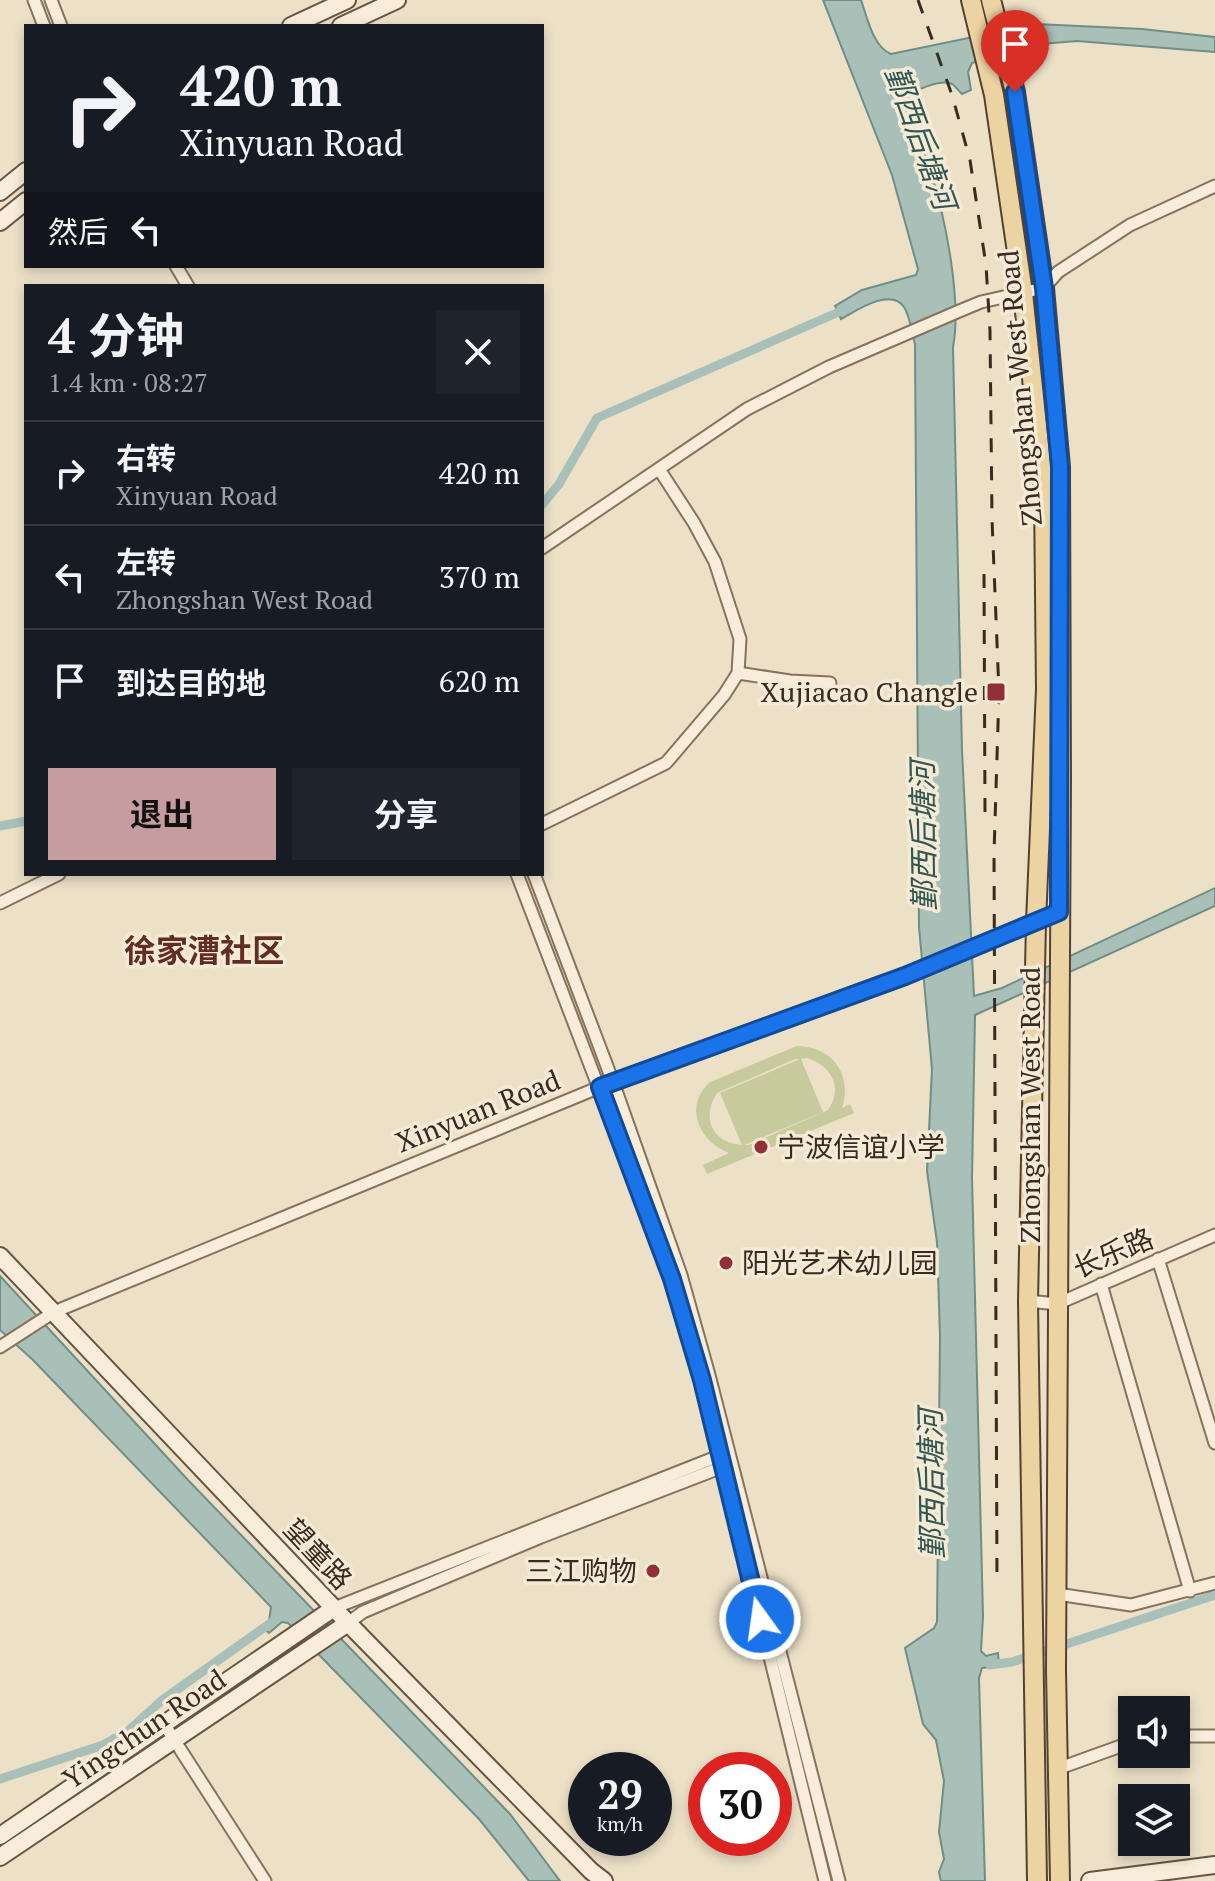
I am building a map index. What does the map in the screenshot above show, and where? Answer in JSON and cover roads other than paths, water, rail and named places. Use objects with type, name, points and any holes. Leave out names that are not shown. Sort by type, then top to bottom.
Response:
[{"type":"main road","points":[[295,24],[347,0]]},
{"type":"main road","points":[[345,24],[397,0]]},
{"type":"main road","name":"Zhongshan West Road","points":[[971,0],[994,95],[1023,293],[1044,492],[1046,689],[1036,922],[1028,1301],[1037,1881]]},
{"type":"main road","name":"Zhongshan West Road","points":[[991,0],[1015,92],[1044,288],[1060,467],[1056,1617],[1060,1881]]},
{"type":"main road","points":[[0,192],[24,173]]},
{"type":"main road","points":[[0,222],[24,203]]},
{"type":"main road","name":"望童路","points":[[0,1256],[50,1315],[327,1613],[604,1881]]},
{"type":"main road","name":"Yingchun Road","points":[[0,1836],[327,1613]]},
{"type":"main road","name":"Yingchun Road","points":[[0,1857],[341,1627]]},
{"type":"main road","points":[[1090,1881],[1215,1865]]},
{"type":"street","points":[[34,0],[43,24]]},
{"type":"street","points":[[51,0],[60,24]]},
{"type":"street","points":[[544,547],[747,409],[904,333],[981,302],[1044,288],[1058,272],[1130,225],[1215,186]]},
{"type":"street","points":[[544,823],[666,763],[724,695],[738,673],[740,639],[715,562],[659,469]]},
{"type":"street","points":[[738,673],[830,683]]},
{"type":"street","points":[[0,903],[55,876]]},
{"type":"street","points":[[518,876],[672,1279],[725,1459],[839,1881]]},
{"type":"street","points":[[535,876],[613,1082],[681,1275],[825,1881]]},
{"type":"street","name":"Xinyuan Road","points":[[0,1347],[50,1315],[600,1087],[905,976],[1059,912]]},
{"type":"street","name":"长乐路","points":[[1028,1301],[1057,1304],[1215,1235]]},
{"type":"street","points":[[1158,1259],[1215,1443]]},
{"type":"street","points":[[1101,1284],[1190,1591]]},
{"type":"street","points":[[327,1613],[725,1459]]},
{"type":"street","points":[[341,1627],[363,1612],[725,1459]]},
{"type":"street","points":[[1057,1594],[1131,1605],[1215,1583]]},
{"type":"street","points":[[164,1724],[265,1881]]},
{"type":"street","points":[[1190,1736],[1215,1736]]},
{"type":"street","points":[[1057,1769],[1118,1747]]},
{"type":"water","name":"鄞西后塘河","points":[[823,0],[861,0],[875,38],[891,54],[1036,24],[1142,29],[1215,37],[1215,52],[1077,41],[1028,45],[972,63],[968,72],[971,90],[962,94],[952,84],[941,83],[921,89],[907,98],[941,210],[954,282],[962,750],[974,996],[1002,988],[1215,888],[1215,906],[975,1015],[972,1178],[983,1616],[981,1651],[986,1656],[998,1653],[999,1666],[982,1668],[979,1678],[985,1881],[941,1881],[939,1872],[944,1859],[939,1832],[944,1781],[936,1740],[923,1724],[905,1648],[934,1628],[937,1622],[940,1336],[937,1242],[927,1171],[932,1069],[919,927],[915,344],[908,315],[898,301],[873,302],[841,319],[835,306],[862,290],[916,275],[918,269],[892,175]]},
{"type":"water","points":[[0,1276],[188,1480],[510,1814],[560,1881],[529,1881],[479,1819],[288,1623],[282,1622],[269,1633],[261,1626],[269,1621],[271,1607],[33,1360],[0,1330]]},
{"type":"waterway","points":[[544,503],[559,484],[597,418],[848,308]]},
{"type":"waterway","points":[[0,826],[24,821]]},
{"type":"waterway","points":[[990,1665],[1012,1662],[1215,1595]]},
{"type":"waterway","points":[[0,1779],[103,1745],[128,1731],[161,1701],[272,1622]]},
{"type":"railway","points":[[918,0],[952,95],[970,160],[986,265],[990,331],[992,519],[999,693],[994,853],[997,1580]]},
{"type":"railway","points":[[984,574],[985,814]]},
{"type":"place","name":"Xujiacao Changle","points":[[996,692]]},
{"type":"place","name":"宁波信谊小学","points":[[761,1147]]},
{"type":"place","name":"阳光艺术幼儿园","points":[[726,1263]]},
{"type":"place","name":"三江购物","points":[[653,1571]]},
{"type":"district","name":"徐家漕社区","points":[[204,951]]}]
